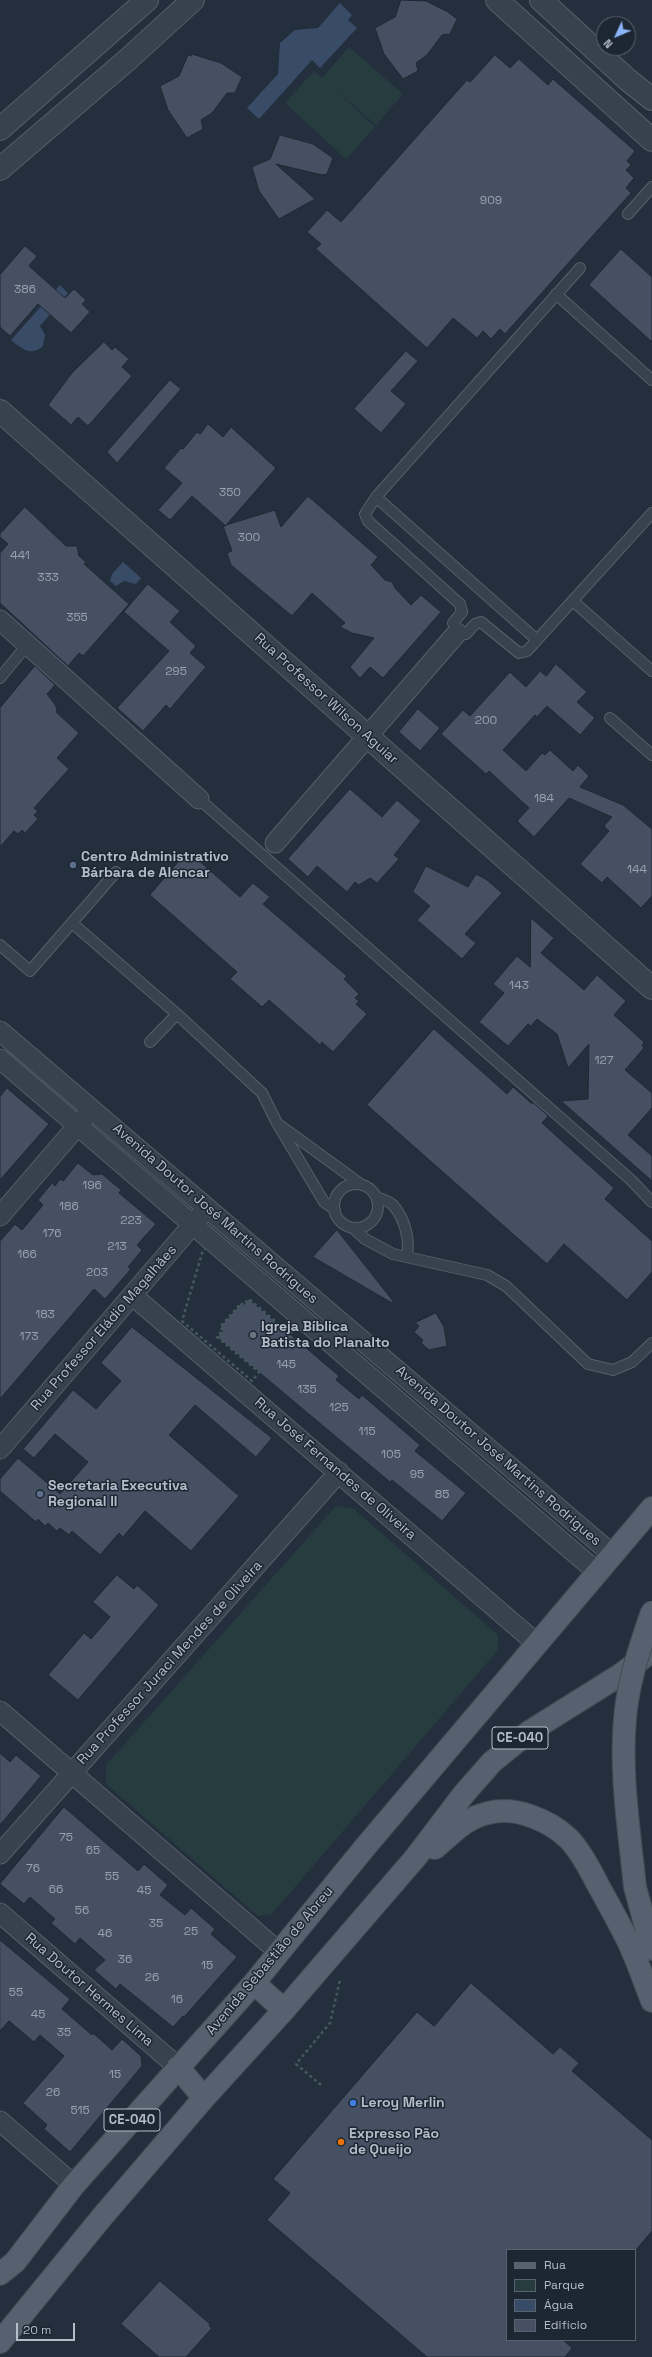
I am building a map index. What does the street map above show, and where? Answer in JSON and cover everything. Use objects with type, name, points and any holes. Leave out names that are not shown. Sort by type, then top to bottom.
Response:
[{"type":"main road","name":"CE-040","points":[[536,1644],[652,1508]]},
{"type":"main road","points":[[652,1612],[639,1648],[626,1709],[624,1796],[635,1887],[652,1949]]},
{"type":"main road","name":"Avenida Sebastião de Abreu","points":[[0,2287],[8,2268],[74,2185],[254,1983],[536,1644]]},
{"type":"main road","name":"CE-040","points":[[0,2342],[102,2217],[204,2098],[284,2010],[416,1857],[463,1795],[508,1748],[529,1732],[620,1675],[652,1651]]},
{"type":"main road","points":[[416,1857],[437,1847],[461,1824],[488,1813],[506,1811],[520,1813],[539,1819],[558,1830],[580,1852],[627,1939],[652,2001]]},
{"type":"main road","points":[[254,1983],[284,2010]]},
{"type":"main road","points":[[178,2067],[204,2098]]},
{"type":"street","points":[[0,129],[146,0]]},
{"type":"street","points":[[0,169],[126,61],[193,0]]},
{"type":"street","points":[[498,0],[652,140]]},
{"type":"street","points":[[541,0],[628,80],[652,98]]},
{"type":"street","points":[[42,91],[63,114]]},
{"type":"street","name":"Rua Professor Wilson Aguiar","points":[[0,411],[652,988]]},
{"type":"street","points":[[0,620],[199,799]]},
{"type":"street","points":[[275,844],[458,630]]},
{"type":"street","name":"Avenida Doutor José Martins Rodrigues","points":[[0,1031],[613,1554]]},
{"type":"street","name":"Avenida Doutor José Martins Rodrigues","points":[[0,1059],[597,1572]]},
{"type":"street","points":[[0,1216],[92,1109]]},
{"type":"street","name":"Rua Professor Eládio Magalhães","points":[[0,1449],[207,1207]]},
{"type":"street","name":"Rua José Fernandes de Oliveira","points":[[132,1295],[339,1472],[536,1644]]},
{"type":"street","name":"Rua Professor Juraci Mendes de Oliveira","points":[[0,1854],[339,1472]]},
{"type":"street","points":[[0,1711],[73,1772],[279,1952]]},
{"type":"street","name":"Rua Doutor Hermes Lima","points":[[0,1913],[178,2067]]},
{"type":"street","points":[[0,2121],[74,2185]]},
{"type":"lane","points":[[628,214],[652,187]]},
{"type":"lane","points":[[458,630],[462,612],[460,604],[366,517],[368,509],[376,497],[580,268]]},
{"type":"lane","points":[[556,294],[652,380]]},
{"type":"lane","points":[[376,497],[537,640]]},
{"type":"lane","points":[[458,630],[481,622],[519,653],[527,651],[574,602],[652,513]]},
{"type":"lane","points":[[574,602],[652,671]]},
{"type":"lane","points":[[0,678],[27,645]]},
{"type":"lane","points":[[610,718],[652,755]]},
{"type":"lane","points":[[199,799],[631,1180],[652,1202]]},
{"type":"lane","points":[[0,945],[30,970],[116,872]]},
{"type":"lane","points":[[72,923],[177,1014],[262,1093],[276,1123],[324,1202],[335,1210],[341,1221],[353,1228],[365,1238],[392,1254],[407,1256],[426,1262],[487,1275],[496,1279],[540,1317],[588,1364],[613,1370],[632,1362],[652,1343]]},
{"type":"lane","points":[[150,1042],[177,1014]]},
{"type":"lane","points":[[276,1123],[362,1185],[367,1187],[376,1197],[392,1205],[404,1224],[409,1243],[407,1256]]},
{"type":"lane","points":[[335,1210],[336,1198],[344,1188],[349,1185],[362,1185]]},
{"type":"lane","points":[[353,1228],[364,1227],[375,1218],[378,1211],[376,1197]]},
{"type":"path","points":[[207,1248],[297,1325],[290,1334],[248,1299],[243,1305],[241,1303],[220,1327],[223,1330],[217,1337],[259,1372],[252,1381],[182,1320],[203,1250],[207,1248]]},
{"type":"path","points":[[321,2085],[296,2064],[330,2023],[340,1980]]},
{"type":"green space","points":[[349,47],[403,94],[376,125],[330,85],[375,127],[346,159],[285,103],[314,71],[322,78]]},
{"type":"green space","points":[[336,1506],[354,1509],[498,1635],[498,1650],[271,1915],[258,1916],[106,1784],[106,1765]]},
{"type":"water","points":[[340,3],[352,15],[348,20],[357,28],[320,68],[312,60],[259,119],[247,108],[278,74],[280,43],[295,30],[318,28]]},
{"type":"water","points":[[60,285],[68,293],[40,326],[45,335],[43,346],[34,351],[23,349],[11,340]]},
{"type":"water","points":[[123,562],[141,578],[136,584],[124,581],[116,586],[110,581],[112,574]]},
{"type":"building","points":[[401,0],[426,1],[448,12],[457,19],[450,34],[442,35],[427,55],[416,63],[418,71],[403,79],[384,54],[375,28],[395,17]]},
{"type":"building","points":[[192,54],[221,63],[242,77],[235,93],[227,93],[212,113],[201,120],[203,129],[187,138],[168,110],[160,86],[179,76],[188,55],[191,56]]},
{"type":"building","points":[[495,55],[510,68],[519,59],[548,85],[553,79],[635,151],[627,161],[631,165],[626,170],[634,178],[626,188],[631,193],[505,334],[500,329],[491,339],[483,331],[477,338],[453,318],[427,348],[316,249],[321,244],[307,232],[327,210],[341,222],[467,80],[470,82]]},
{"type":"building","points":[[280,135],[313,144],[333,158],[327,174],[322,175],[276,164],[315,199],[279,219],[259,191],[252,167],[270,159]]},
{"type":"building","points":[[25,246],[37,256],[29,266],[65,298],[74,289],[86,300],[82,304],[90,312],[71,333],[38,304],[10,336],[0,327],[0,275]]},
{"type":"building","points":[[621,249],[652,277],[652,342],[589,285]]},
{"type":"building","points":[[104,342],[112,350],[115,347],[129,359],[122,367],[132,376],[88,426],[78,417],[71,425],[48,405],[72,373]]},
{"type":"building","points":[[406,351],[418,361],[391,391],[406,404],[381,433],[354,409]]},
{"type":"building","points":[[170,380],[181,389],[117,463],[107,452]]},
{"type":"building","points":[[208,424],[223,437],[231,427],[276,468],[226,525],[275,510],[281,527],[308,496],[378,557],[371,565],[385,580],[392,582],[395,588],[411,605],[421,595],[441,612],[383,678],[370,667],[360,678],[350,667],[374,638],[352,633],[340,627],[345,623],[312,593],[292,616],[231,565],[227,553],[232,551],[223,526],[226,526],[192,496],[170,520],[158,510],[182,483],[164,468],[197,432],[200,434]]},
{"type":"building","points":[[25,507],[66,546],[77,546],[79,556],[86,562],[84,564],[129,604],[83,656],[79,653],[68,666],[0,603],[0,553],[8,544],[0,537],[0,534]]},
{"type":"building","points":[[148,584],[180,611],[170,622],[196,646],[190,653],[206,667],[170,709],[166,705],[143,731],[117,708],[169,651],[124,612]]},
{"type":"building","points":[[556,664],[587,692],[577,702],[595,718],[580,735],[547,706],[537,717],[535,715],[503,750],[526,771],[542,753],[545,755],[550,750],[573,771],[578,765],[589,776],[580,787],[623,805],[652,829],[652,896],[641,908],[607,877],[602,883],[580,864],[609,831],[604,826],[612,817],[569,798],[534,837],[517,821],[529,808],[489,771],[486,774],[441,734],[463,710],[470,716],[510,672],[526,687],[540,671],[546,676]]},
{"type":"building","points":[[35,666],[55,685],[47,694],[56,706],[57,713],[79,733],[57,758],[69,769],[34,808],[38,811],[34,815],[38,819],[25,833],[22,830],[18,834],[14,831],[0,847],[0,708]]},
{"type":"building","points":[[418,709],[440,728],[420,751],[399,732]]},
{"type":"building","points":[[350,789],[382,817],[397,800],[421,821],[394,855],[399,859],[377,883],[370,878],[359,885],[355,882],[347,892],[317,866],[308,877],[288,859]]},
{"type":"building","points":[[188,851],[240,897],[253,883],[270,897],[263,904],[347,976],[344,979],[359,994],[355,998],[359,1001],[356,1004],[367,1014],[333,1052],[322,1042],[320,1045],[269,1000],[262,1007],[230,979],[237,972],[150,895]]},
{"type":"building","points":[[426,866],[468,887],[476,874],[487,880],[502,893],[465,934],[476,943],[462,959],[417,920],[430,906],[413,892]]},
{"type":"building","points":[[531,918],[554,938],[541,953],[584,990],[597,975],[626,1001],[614,1015],[644,1042],[642,1045],[644,1048],[625,1070],[652,1093],[652,1108],[628,1135],[652,1156],[652,1181],[561,1101],[588,1099],[589,1044],[568,1068],[557,1034],[537,1019],[531,1026],[528,1024],[508,1046],[479,1022],[504,993],[493,984],[517,956],[530,967]]},
{"type":"building","points":[[434,1029],[507,1094],[513,1087],[548,1116],[542,1123],[614,1188],[605,1199],[652,1241],[652,1272],[627,1300],[564,1244],[547,1264],[367,1105]]},
{"type":"building","points":[[7,1088],[49,1124],[0,1180],[0,1097]]},
{"type":"building","points":[[78,1163],[93,1175],[102,1174],[121,1190],[119,1193],[156,1224],[137,1245],[142,1250],[128,1267],[131,1269],[105,1299],[94,1289],[0,1399],[0,1241],[15,1224],[22,1230],[43,1205],[38,1200],[52,1183],[55,1186],[60,1179],[63,1181]]},
{"type":"building","points":[[337,1230],[393,1301],[392,1303],[313,1257]]},
{"type":"building","points":[[249,1299],[339,1376],[336,1380],[359,1399],[362,1395],[420,1445],[415,1451],[466,1493],[442,1521],[392,1480],[390,1482],[217,1337],[223,1330],[220,1327],[241,1303],[243,1305]]},
{"type":"building","points":[[436,1313],[444,1327],[447,1346],[429,1350],[421,1343],[423,1340],[414,1332],[419,1326],[415,1323]]},
{"type":"building","points":[[132,1327],[272,1438],[256,1457],[195,1405],[169,1435],[239,1496],[191,1551],[145,1511],[123,1537],[119,1533],[100,1555],[72,1531],[69,1535],[60,1528],[57,1531],[48,1523],[45,1526],[38,1519],[36,1522],[0,1491],[0,1479],[18,1458],[60,1494],[88,1462],[55,1434],[34,1458],[23,1449],[73,1390],[96,1409],[121,1381],[101,1363]]},
{"type":"building","points":[[117,1575],[134,1589],[137,1585],[159,1605],[78,1700],[48,1675],[84,1633],[91,1639],[110,1617],[93,1602]]},
{"type":"building","points":[[0,1753],[10,1762],[16,1755],[41,1776],[0,1825]]},
{"type":"building","points":[[64,1807],[138,1871],[144,1864],[168,1885],[160,1895],[185,1915],[191,1908],[215,1929],[211,1934],[237,1957],[184,2017],[183,2016],[173,2027],[120,1984],[116,1989],[94,1970],[105,1960],[80,1938],[75,1944],[51,1923],[55,1919],[30,1897],[24,1904],[0,1884]]},
{"type":"building","points":[[0,1940],[70,1999],[62,2009],[92,2035],[93,2033],[112,2050],[122,2039],[141,2056],[142,2066],[70,2152],[44,2129],[47,2125],[23,2103],[64,2056],[40,2035],[34,2042],[9,2021],[0,2031]]},
{"type":"building","points":[[471,1983],[553,2054],[560,2047],[579,2063],[572,2071],[652,2140],[652,2231],[636,2250],[506,2249],[506,2341],[564,2341],[572,2348],[565,2357],[427,2357],[267,2220],[290,2193],[273,2179],[417,2012],[434,2026]]},
{"type":"building","points":[[160,2281],[210,2324],[209,2326],[212,2328],[186,2357],[159,2357],[121,2324]]},
{"type":"place","name":"Centro Administrativo Bárbara de Alencar","points":[[73,865]]},
{"type":"place","name":"Igreja Bíblica Batista do Planalto","points":[[253,1335]]},
{"type":"place","name":"Secretaria Executiva Regional II","points":[[40,1494]]},
{"type":"place","name":"Leroy Merlin","points":[[353,2103]]},
{"type":"place","name":"Expresso Pão de Queijo","points":[[341,2142]]}]
